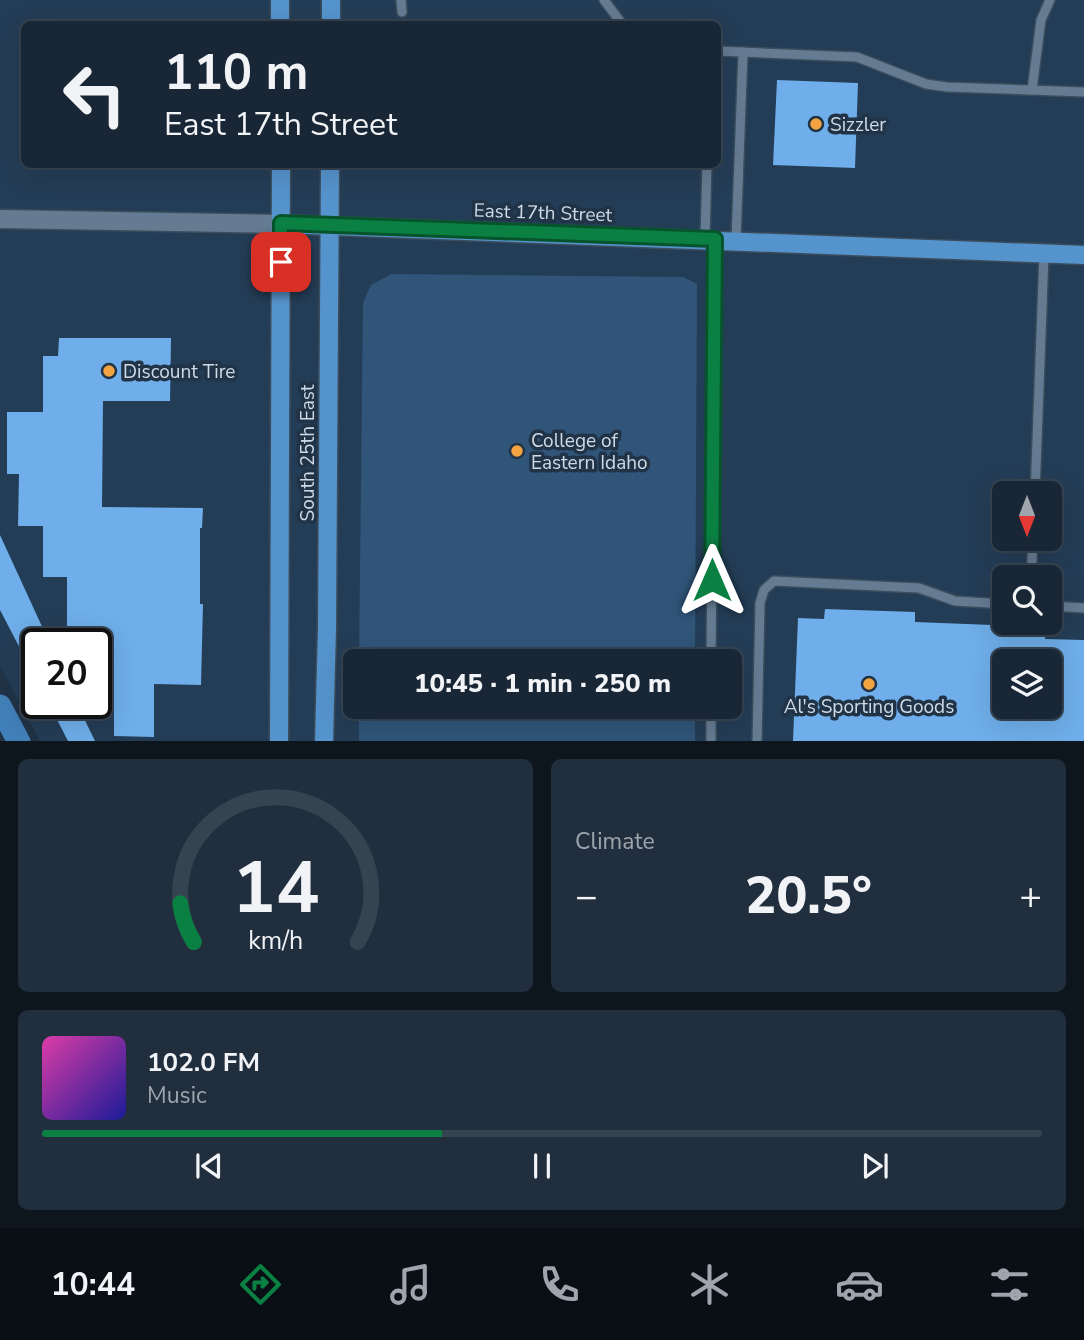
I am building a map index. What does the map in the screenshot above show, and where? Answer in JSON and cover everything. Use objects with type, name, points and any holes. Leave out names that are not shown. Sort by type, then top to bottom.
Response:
[{"type":"main road","points":[[280,0],[280,21]]},
{"type":"main road","points":[[331,0],[331,21]]},
{"type":"main road","name":"South 25th East","points":[[279,741],[281,168]]},
{"type":"main road","name":"South 25th East","points":[[324,741],[330,168]]},
{"type":"main road","name":"East 17th Street","points":[[0,219],[281,223],[1084,255]]},
{"type":"lane","points":[[401,0],[402,12]]},
{"type":"lane","points":[[604,0],[620,21]]},
{"type":"lane","points":[[1032,90],[1041,20],[1050,0]]},
{"type":"lane","points":[[721,51],[857,57],[926,85],[1084,92]]},
{"type":"lane","points":[[736,240],[743,52]]},
{"type":"lane","points":[[707,168],[710,239],[711,649]]},
{"type":"lane","points":[[1035,481],[1044,254]]},
{"type":"lane","points":[[757,741],[760,603],[764,590],[774,580],[919,588],[955,601],[992,603]]},
{"type":"lane","points":[[1062,607],[1084,608]]},
{"type":"lane","points":[[711,719],[711,741]]},
{"type":"shaded area","points":[[0,0],[1084,0],[1084,741],[40,741],[28,719],[112,719],[112,628],[21,628],[21,705],[0,666]]},
{"type":"shaded area","name":"College of Eastern Idaho","points":[[391,274],[683,277],[697,284],[695,649],[359,649],[363,303],[371,285]]},
{"type":"shaded area","points":[[359,719],[695,719],[695,741],[359,741]]},
{"type":"building","name":"Sizzler","points":[[777,80],[858,83],[855,168],[773,165]]},
{"type":"building","points":[[59,338],[171,338],[170,401],[103,401],[102,507],[203,508],[200,528],[200,604],[203,604],[201,685],[154,684],[154,737],[114,736],[112,628],[67,628],[67,577],[43,577],[43,526],[18,526],[19,474],[7,474],[7,412],[43,412],[43,356],[58,356]]},
{"type":"building","points":[[0,535],[43,628],[21,628],[21,650],[0,610]]},
{"type":"building","points":[[825,609],[915,612],[915,622],[992,625],[992,635],[1045,635],[1045,639],[1084,640],[1084,741],[793,741],[798,618],[824,619]]},
{"type":"building","points":[[57,719],[84,719],[95,741],[68,741]]},
{"type":"waterway","points":[[0,706],[18,741]]},
{"type":"place","name":"Sizzler","points":[[816,124]]},
{"type":"place","name":"Discount Tire","points":[[109,371]]},
{"type":"place","name":"College of Eastern Idaho","points":[[517,451]]},
{"type":"place","name":"Al's Sporting Goods","points":[[869,684]]},
{"type":"route","points":[[281,262],[281,223],[715,239],[712,580]]}]
